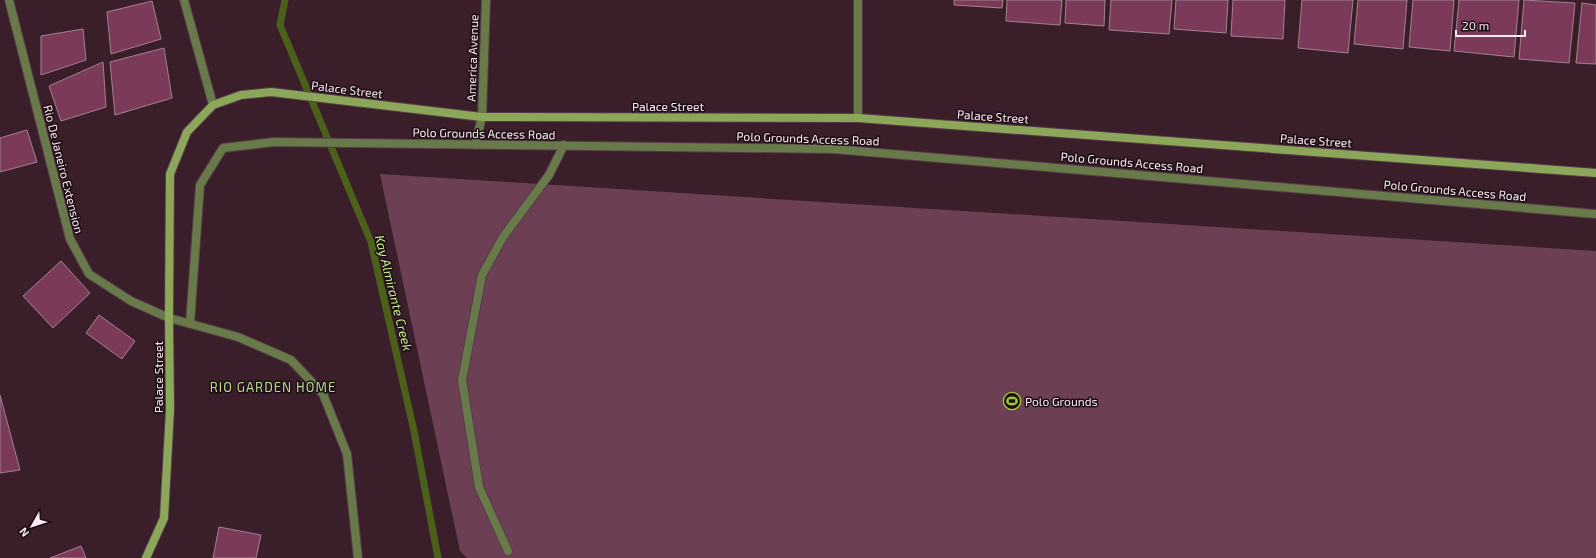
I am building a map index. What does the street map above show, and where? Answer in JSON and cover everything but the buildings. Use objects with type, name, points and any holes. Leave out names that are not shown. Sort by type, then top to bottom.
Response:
[{"type":"street","name":"Rio De Janeiro Extension","points":[[9,0],[70,239],[89,274],[131,301],[169,318],[238,337],[291,360],[323,394],[347,454],[358,558]]},
{"type":"street","points":[[184,0],[213,105]]},
{"type":"street","name":"America Avenue","points":[[475,144],[482,117],[486,0]]},
{"type":"street","points":[[858,0],[858,118]]},
{"type":"street","name":"Palace Street","points":[[146,558],[164,518],[170,410],[170,174],[187,132],[213,105],[241,95],[272,92],[482,117],[858,118],[1596,173]]},
{"type":"street","name":"Polo Grounds Access Road","points":[[190,323],[200,185],[211,165],[223,148],[274,142],[833,149],[1596,214]]},
{"type":"street","points":[[508,550],[479,487],[462,380],[482,275],[503,237],[548,175],[564,145]]},
{"type":"shaded area","name":"Polo Grounds","points":[[380,174],[1596,251],[1596,558],[467,558],[460,551]]},
{"type":"waterway","name":"Kay Almirante Creek","points":[[285,0],[280,25],[371,242],[414,431],[438,558]]},
{"type":"place","name":"Polo Grounds","points":[[1012,401]]},
{"type":"district","name":"RIO GARDEN HOME","points":[[273,387]]}]
